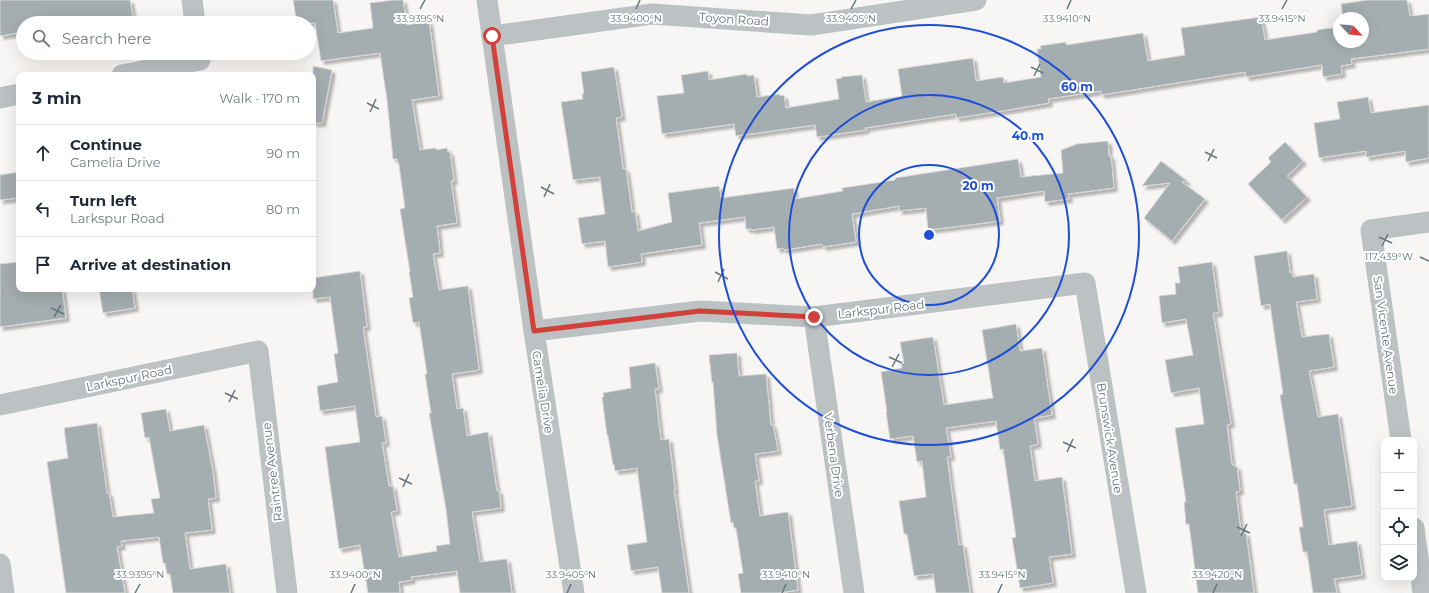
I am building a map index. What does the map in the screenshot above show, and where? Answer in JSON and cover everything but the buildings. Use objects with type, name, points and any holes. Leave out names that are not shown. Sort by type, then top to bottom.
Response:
[{"type":"street","points":[[192,0],[194,16]]},
{"type":"street","name":"Camelia Drive","points":[[487,0],[534,331],[574,593]]},
{"type":"street","name":"Toyon Road","points":[[492,36],[652,14],[811,24],[976,0]]},
{"type":"street","points":[[135,72],[187,60]]},
{"type":"street","points":[[0,98],[16,95]]},
{"type":"street","name":"San Vicente Avenue","points":[[1401,437],[1372,230],[1429,222]]},
{"type":"street","name":"Larkspur Road","points":[[534,331],[700,311],[814,317],[1085,283]]},
{"type":"street","name":"Brunswick Avenue","points":[[1085,283],[1136,593]]},
{"type":"street","name":"Verbena Drive","points":[[814,317],[854,593]]},
{"type":"street","name":"Larkspur Road","points":[[0,405],[258,351]]},
{"type":"street","name":"Raintree Avenue","points":[[258,351],[287,593]]},
{"type":"street","points":[[1416,545],[1423,593]]},
{"type":"street","points":[[0,564],[4,593]]},
{"type":"route","points":[[492,36],[534,331],[700,311],[814,317]]}]
